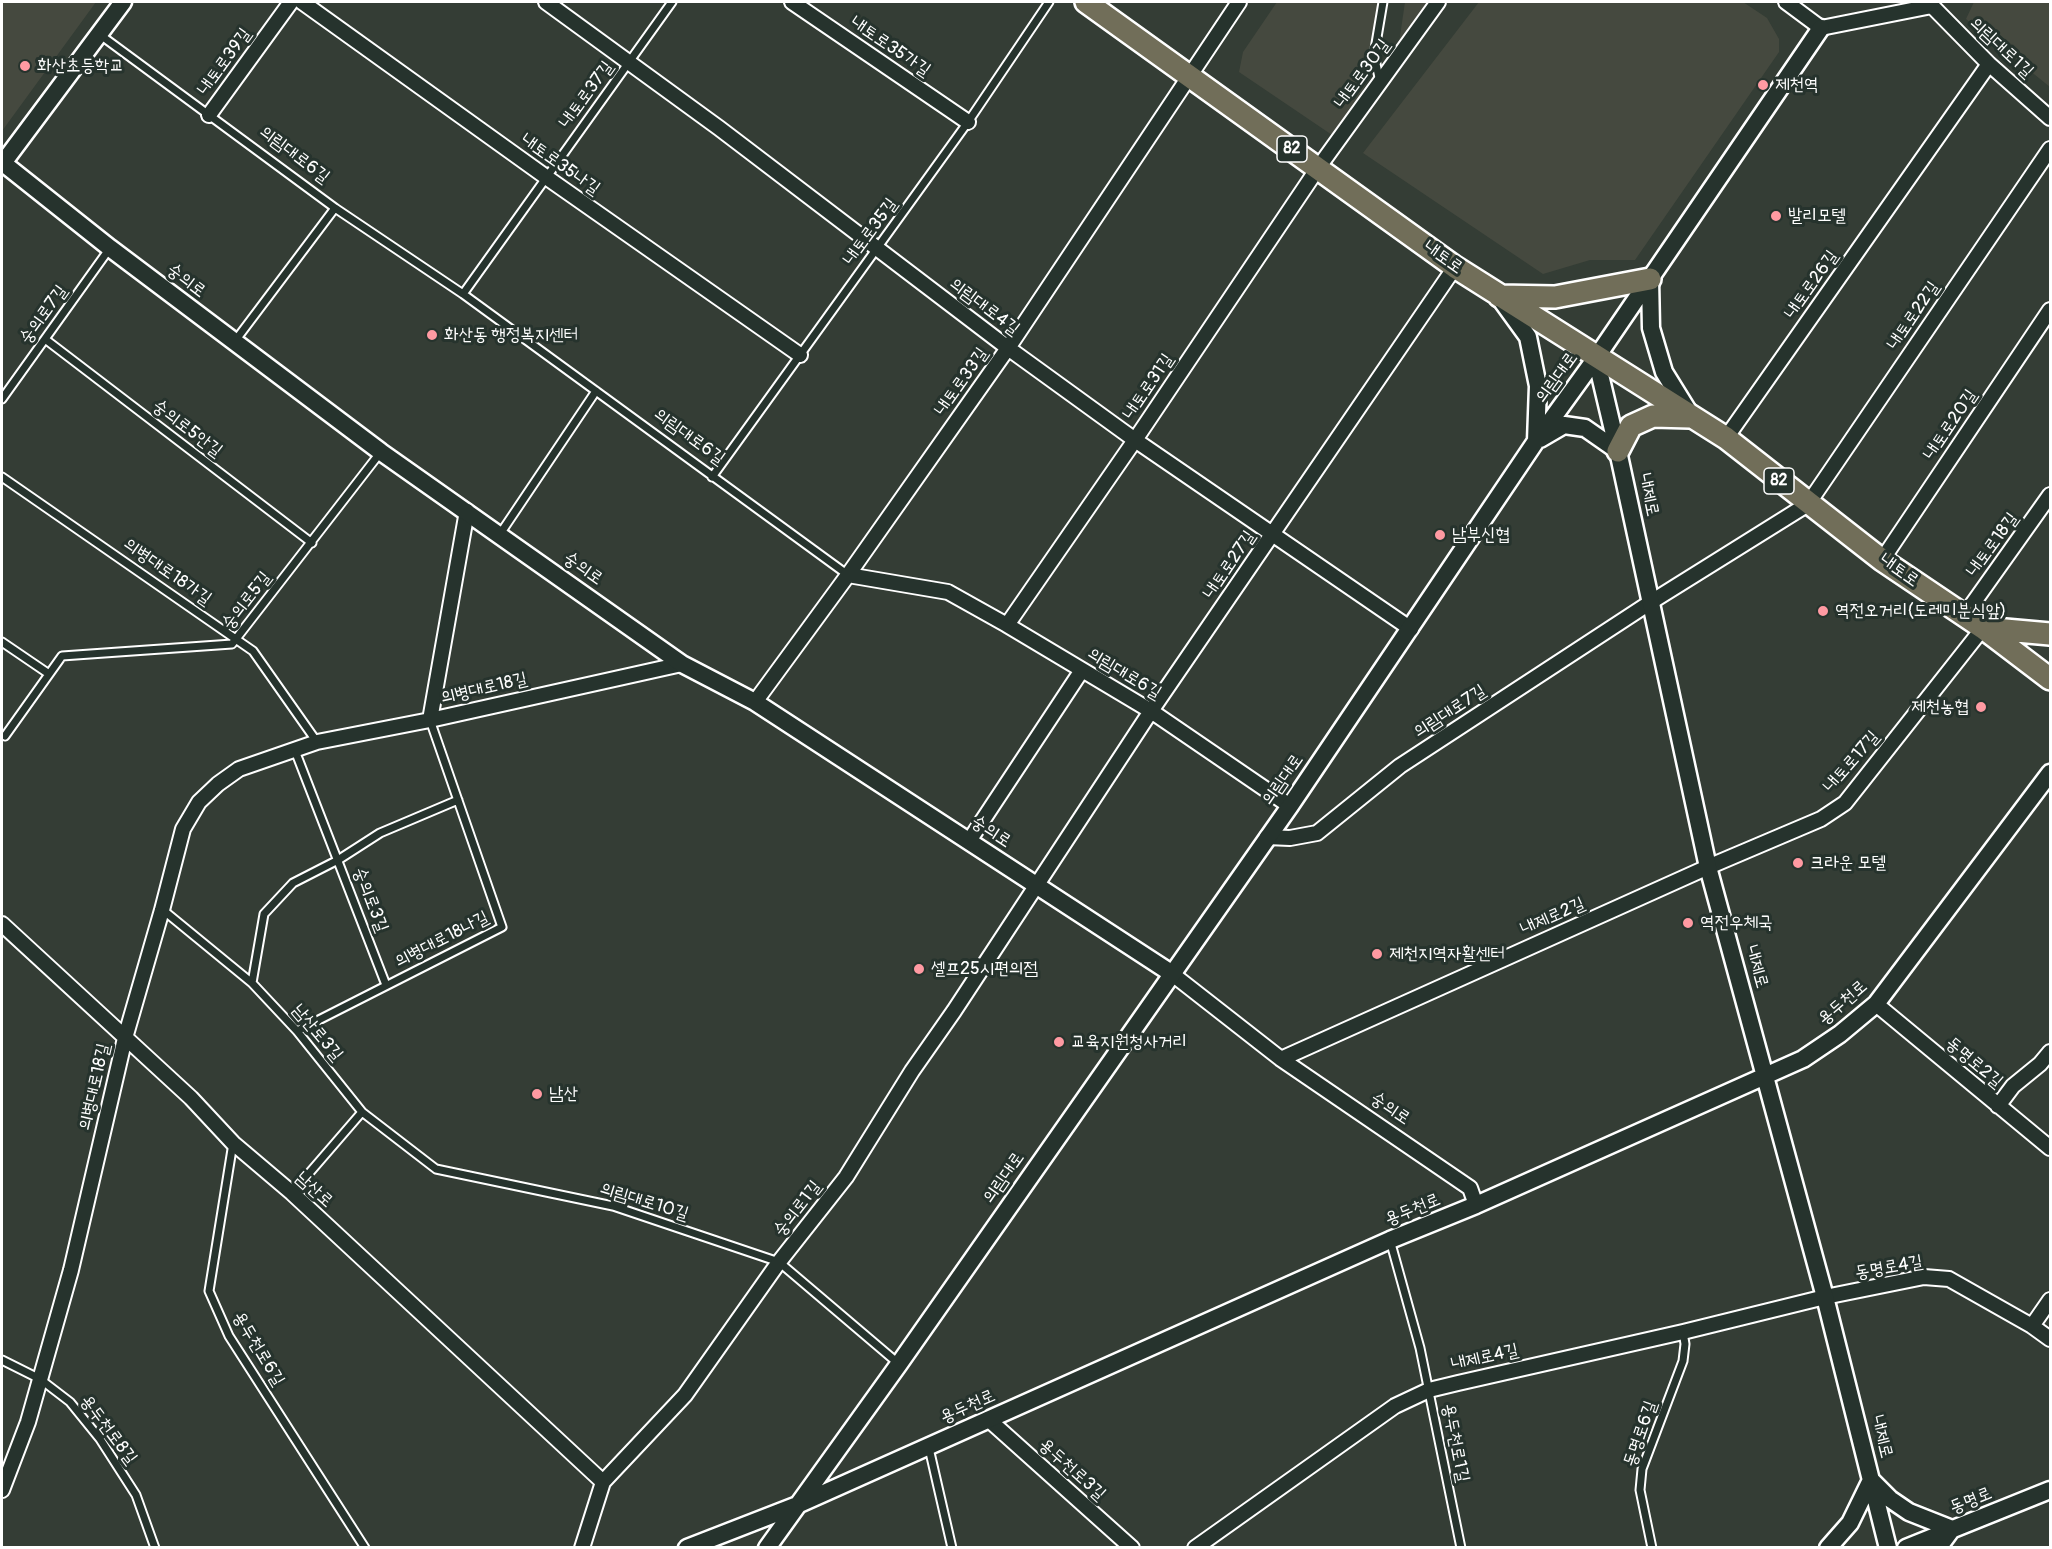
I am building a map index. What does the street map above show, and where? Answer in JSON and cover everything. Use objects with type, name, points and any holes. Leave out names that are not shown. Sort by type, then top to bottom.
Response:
[{"type":"main road","name":"내토로","points":[[1086,2],[1455,267],[1726,438],[1882,560],[1983,628],[2050,678]]},
{"type":"main road","points":[[1498,296],[1556,297],[1650,279]]},
{"type":"main road","points":[[1618,451],[1631,426],[1653,416],[1692,417]]},
{"type":"main road","points":[[1983,628],[2050,634]]},
{"type":"street","points":[[2,164],[123,2]]},
{"type":"street","name":"내토로39길","points":[[209,115],[291,2]]},
{"type":"street","name":"내토로35나길","points":[[302,2],[800,355]]},
{"type":"street","name":"의림대로4길","points":[[546,2],[719,128],[1008,348],[1135,441],[1411,629]]},
{"type":"street","name":"내토로35가길","points":[[792,2],[968,122]]},
{"type":"street","name":"내토로33길","points":[[755,702],[848,575],[1008,348],[1239,2]]},
{"type":"street","name":"내토로30길","points":[[1318,168],[1438,2]]},
{"type":"street","points":[[1786,2],[1821,28]]},
{"type":"street","name":"의림대로1길","points":[[1821,28],[1932,6],[1989,64],[2050,118]]},
{"type":"street","name":"의림대로","points":[[767,1548],[1290,806],[1536,441],[1596,358],[1821,28]]},
{"type":"street","name":"내토로26길","points":[[1726,438],[1989,64]]},
{"type":"street","name":"내토로22길","points":[[1808,504],[2050,149]]},
{"type":"street","name":"숭의로","points":[[2,164],[381,452],[682,664],[755,702],[1171,973],[1281,1059],[1470,1188],[1476,1205]]},
{"type":"street","name":"내토로31길","points":[[1007,625],[1135,441],[1318,168]]},
{"type":"street","name":"내토로27길","points":[[1037,885],[1151,711],[1455,267]]},
{"type":"street","points":[[1650,279],[1651,328],[1664,372],[1692,417]]},
{"type":"street","points":[[1498,296],[1528,338],[1538,386],[1536,441]]},
{"type":"street","name":"내토로20길","points":[[1882,560],[2050,310]]},
{"type":"street","name":"내제로","points":[[1596,358],[1708,867],[1825,1297],[1888,1548]]},
{"type":"street","points":[[1536,441],[1564,425],[1585,428],[1618,451]]},
{"type":"street","name":"내토로18길","points":[[1964,616],[2050,495]]},
{"type":"street","points":[[1651,602],[1808,504]]},
{"type":"street","points":[[430,720],[467,511]]},
{"type":"street","name":"의림대로6길","points":[[848,575],[948,592],[1151,711],[1290,806]]},
{"type":"street","name":"의림대로7길","points":[[1268,837],[1290,838],[1317,833],[1400,766],[1651,602]]},
{"type":"street","name":"내토로17길","points":[[1708,867],[1821,819],[1845,803],[1983,628]]},
{"type":"street","name":"의병대로18길","points":[[2,1490],[28,1422],[71,1270],[125,1038],[183,829],[199,802],[239,769],[294,748],[682,664]]},
{"type":"street","points":[[969,841],[1082,670]]},
{"type":"street","name":"용두천로","points":[[687,1548],[795,1506],[1390,1239],[1476,1205],[1803,1059],[1840,1035],[1876,1004],[2050,773]]},
{"type":"street","name":"내제로2길","points":[[1281,1059],[1708,867]]},
{"type":"street","name":"숭의로1길","points":[[582,1548],[603,1482],[685,1395],[779,1262],[846,1177],[912,1071],[1037,885]]},
{"type":"street","name":"남산로","points":[[2,924],[191,1098],[233,1143],[292,1193],[603,1482]]},
{"type":"street","name":"동명로2길","points":[[1876,1004],[2050,1148]]},
{"type":"street","points":[[1998,1106],[2017,1081],[2040,1064],[2050,1052]]},
{"type":"street","name":"동명로4길","points":[[1825,1297],[1924,1277],[1949,1279],[2032,1326],[2050,1339]]},
{"type":"street","name":"내제로4길","points":[[1195,1548],[1395,1406],[1429,1390],[1825,1297]]},
{"type":"street","points":[[2032,1326],[2050,1300]]},
{"type":"street","name":"용두천로3길","points":[[988,1419],[1132,1548]]},
{"type":"street","points":[[1828,1548],[1850,1523],[1871,1480],[1890,1499],[1909,1512],[1952,1529],[1938,1548]]},
{"type":"street","name":"동명로","points":[[1906,1548],[2050,1490]]},
{"type":"lane","name":"내토로37길","points":[[463,294],[672,2]]},
{"type":"lane","name":"내토로35길","points":[[712,477],[968,122],[1049,2]]},
{"type":"lane","points":[[1380,82],[1374,56],[1383,2]]},
{"type":"lane","name":"의림대로6길","points":[[99,34],[335,208],[463,294],[848,575]]},
{"type":"lane","points":[[234,341],[335,208]]},
{"type":"lane","name":"숭의로7길","points":[[2,399],[110,248]]},
{"type":"lane","name":"숭의로5안길","points":[[45,339],[312,543]]},
{"type":"lane","points":[[500,534],[596,391]]},
{"type":"lane","name":"숭의로5길","points":[[5,736],[62,656],[232,644],[381,452]]},
{"type":"lane","name":"의병대로18가길","points":[[2,477],[253,651],[317,742]]},
{"type":"lane","points":[[2,642],[49,674]]},
{"type":"lane","name":"의병대로18나길","points":[[297,1030],[502,927],[430,720]]},
{"type":"lane","points":[[294,748],[338,860]]},
{"type":"lane","name":"숭의로3길","points":[[252,983],[264,914],[293,883],[338,860],[380,834],[458,800]]},
{"type":"lane","name":"숭의로3길","points":[[338,860],[386,986]]},
{"type":"lane","name":"남산로3길","points":[[162,910],[252,983],[297,1030],[362,1112]]},
{"type":"lane","points":[[292,1193],[362,1112]]},
{"type":"lane","name":"의림대로10길","points":[[362,1112],[436,1169],[614,1206],[779,1262],[898,1364]]},
{"type":"lane","name":"용두천로6길","points":[[233,1143],[209,1291],[230,1336],[365,1548]]},
{"type":"lane","name":"용두천로1길","points":[[1390,1239],[1420,1348],[1461,1548]]},
{"type":"lane","name":"동명로6길","points":[[1652,1548],[1640,1490],[1642,1469],[1683,1361],[1683,1332]]},
{"type":"lane","name":"용두천로8길","points":[[2,1360],[40,1379],[70,1402],[100,1439],[136,1495],[155,1548]]},
{"type":"lane","points":[[928,1446],[952,1548]]},
{"type":"shaded area","name":"화산초등학교","points":[[2,2],[96,2],[2,131]]},
{"type":"shaded area","points":[[1277,2],[1379,2],[1368,80],[1338,139],[1239,72],[1243,52]]},
{"type":"shaded area","points":[[1405,2],[1431,2],[1398,50]]},
{"type":"shaded area","points":[[1479,2],[1743,2],[1767,18],[1779,39],[1779,52],[1635,260],[1590,260],[1543,274],[1363,153]]},
{"type":"shaded area","points":[[1974,2],[2050,2],[2050,87],[1966,19]]},
{"type":"place","name":"화산초등학교","points":[[25,66]]},
{"type":"place","name":"제천역","points":[[1763,85]]},
{"type":"place","name":"발리모텔","points":[[1776,216]]},
{"type":"place","name":"화산동 행정복지센터","points":[[432,335]]},
{"type":"place","name":"남부신협","points":[[1440,535]]},
{"type":"place","name":"역전오거리(도레미분식앞)","points":[[1823,611]]},
{"type":"place","name":"제천농협","points":[[1981,707]]},
{"type":"place","name":"크라운 모텔","points":[[1798,863]]},
{"type":"place","name":"역전우체국","points":[[1688,923]]},
{"type":"place","name":"제천지역자활센터","points":[[1377,954]]},
{"type":"place","name":"셀프25시편의점","points":[[919,969]]},
{"type":"place","name":"교육지원청사거리","points":[[1059,1042]]},
{"type":"place","name":"남산","points":[[537,1094]]}]
